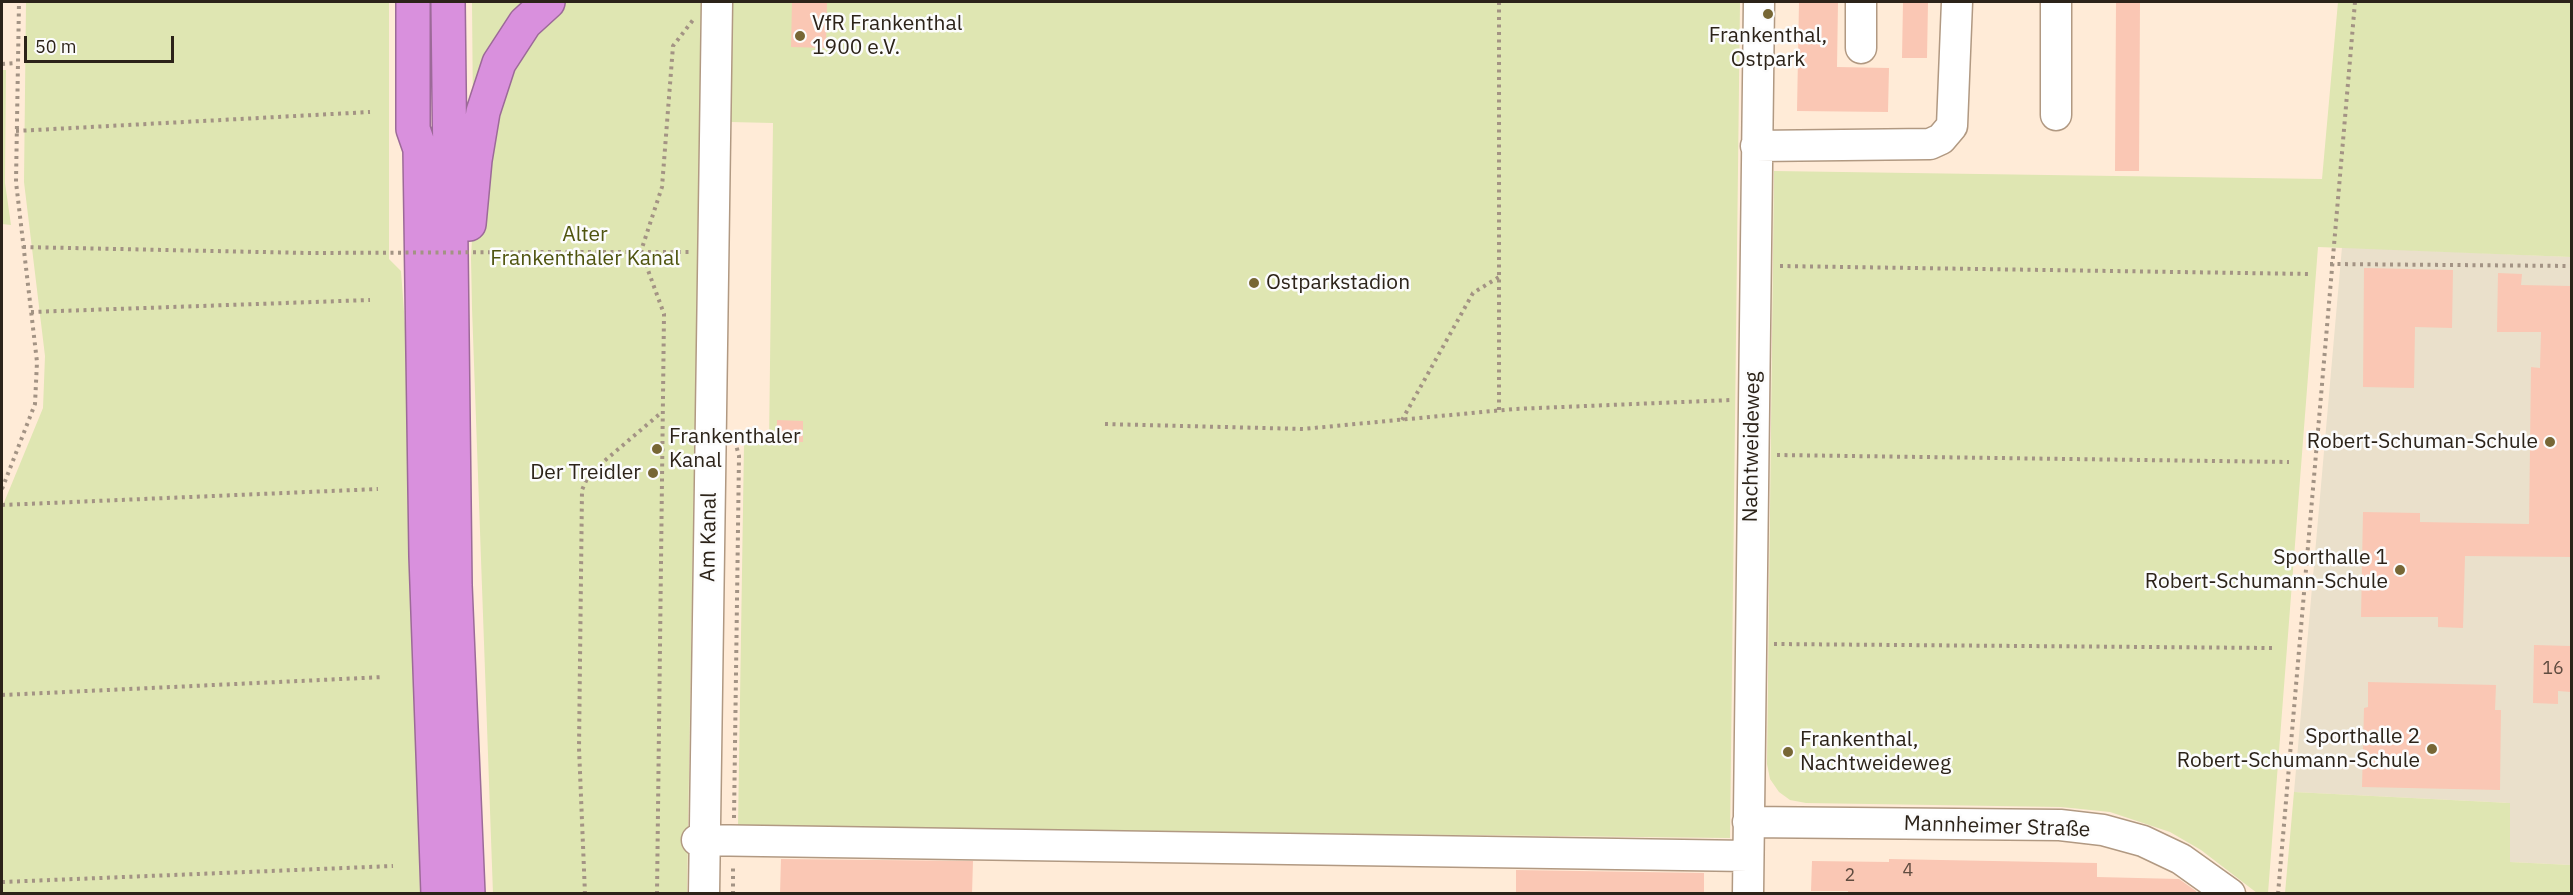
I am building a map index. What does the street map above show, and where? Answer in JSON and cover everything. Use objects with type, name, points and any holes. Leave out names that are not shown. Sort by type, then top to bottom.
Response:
[{"type":"highway","points":[[413,2],[413,129],[420,149],[426,556],[438,894]]},
{"type":"highway","points":[[420,149],[428,128],[425,2]]},
{"type":"highway","points":[[448,2],[455,585],[468,894]]},
{"type":"highway","points":[[451,256],[468,228],[483,112],[499,63],[525,23],[548,2]]},
{"type":"street","name":"Nachtweideweg","points":[[1748,894],[1759,2]]},
{"type":"street","points":[[1861,2],[1861,48]]},
{"type":"street","points":[[1756,146],[1930,144],[1941,139],[1952,126],[1954,116],[1957,2]]},
{"type":"street","points":[[2056,2],[2056,115]]},
{"type":"street","name":"Am Kanal","points":[[704,894],[701,840],[708,7]]},
{"type":"street","name":"Mannheimer Straße","points":[[1748,822],[2060,825],[2103,830],[2143,841],[2181,859],[2230,894]]},
{"type":"street","points":[[701,840],[1748,855]]},
{"type":"path","points":[[2,489],[35,404],[37,362],[16,182],[19,2]]},
{"type":"path","points":[[1499,2],[1499,411]]},
{"type":"path","points":[[2278,894],[2330,264],[2355,2]]},
{"type":"path","points":[[657,894],[664,314],[641,251],[662,187],[673,46],[708,7]]},
{"type":"path","points":[[2,64],[17,63]]},
{"type":"path","points":[[16,131],[370,112]]},
{"type":"path","points":[[23,247],[308,253],[697,252]]},
{"type":"path","points":[[2330,264],[2571,267]]},
{"type":"path","points":[[1755,266],[2310,274]]},
{"type":"path","points":[[1402,420],[1473,293],[1499,277]]},
{"type":"path","points":[[31,312],[370,300]]},
{"type":"path","points":[[1105,424],[1303,429],[1499,411],[1753,400]]},
{"type":"path","points":[[585,894],[579,748],[582,490],[589,474],[662,412]]},
{"type":"path","points":[[1752,455],[2289,462]]},
{"type":"path","points":[[2,506],[378,489]]},
{"type":"path","points":[[1750,644],[2272,648]]},
{"type":"path","points":[[2,695],[384,677]]},
{"type":"path","points":[[2,882],[393,866]]},
{"type":"shaded area","points":[[2342,247],[2571,257],[2571,865],[2510,862],[2510,803],[2294,792]]},
{"type":"green space","points":[[26,2],[389,2],[389,259],[401,271],[410,393],[413,671],[423,893],[2,894],[3,505],[43,408],[45,356],[24,182]]},
{"type":"green space","points":[[472,2],[534,2],[473,119]]},
{"type":"green space","name":"Alter Frankenthaler Kanal","points":[[557,2],[702,2],[687,893],[493,894],[472,308],[471,258],[474,201],[490,105]]},
{"type":"green space","name":"Ostparkstadion","points":[[732,2],[1740,2],[1730,838],[738,827],[744,444],[769,444],[773,123],[730,122]]},
{"type":"green space","points":[[2338,2],[2571,2],[2571,257],[2318,247],[2268,893],[2257,893],[2201,850],[2170,832],[2110,812],[2061,807],[1806,803],[1790,800],[1779,792],[1770,779],[1767,764],[1774,171],[2322,179]]},
{"type":"green space","points":[[2,70],[6,70],[5,183],[11,225],[2,224]]},
{"type":"green space","points":[[2294,792],[2510,803],[2510,862],[2571,865],[2571,893],[2285,893]]},
{"type":"building","points":[[792,2],[827,2],[826,48],[791,47]]},
{"type":"building","points":[[1799,2],[1838,2],[1837,67],[1889,68],[1888,112],[1797,111]]},
{"type":"building","points":[[1903,2],[1928,2],[1927,58],[1902,58]]},
{"type":"building","points":[[2116,2],[2140,2],[2139,171],[2115,171]]},
{"type":"building","points":[[2364,268],[2453,270],[2452,328],[2415,327],[2414,388],[2363,387]]},
{"type":"building","name":"Robert-Schuman-Schule","points":[[2498,273],[2522,274],[2521,285],[2571,286],[2571,557],[2465,556],[2463,628],[2438,627],[2438,617],[2361,617],[2363,512],[2420,513],[2420,522],[2529,524],[2531,367],[2540,368],[2541,332],[2497,332]]},
{"type":"building","points":[[777,420],[803,421],[803,442],[776,442]]},
{"type":"building","points":[[2534,645],[2571,646],[2571,692],[2558,691],[2558,704],[2533,703]]},
{"type":"building","name":"Sporthalle 2 Robert-Schumann-Schule","points":[[2368,682],[2496,685],[2495,710],[2501,710],[2500,790],[2362,787],[2364,708],[2368,707]]},
{"type":"building","points":[[781,859],[973,861],[972,894],[780,894]]},
{"type":"building","points":[[1889,859],[2097,863],[2097,877],[2179,879],[2196,891],[2196,894],[1848,894],[1848,891],[1811,891],[1812,861],[1889,862]]},
{"type":"building","points":[[1516,870],[1704,873],[1704,894],[1516,894]]},
{"type":"place","name":"Frankenthal, Ostpark","points":[[1768,14]]},
{"type":"place","name":"VfR Frankenthal 1900 e.V.","points":[[800,36]]},
{"type":"place","name":"Ostparkstadion","points":[[1254,283]]},
{"type":"place","name":"Robert-Schuman-Schule","points":[[2550,442]]},
{"type":"place","name":"Frankenthaler Kanal","points":[[657,449]]},
{"type":"place","name":"Der Treidler","points":[[653,473]]},
{"type":"place","name":"Sporthalle 1 Robert-Schumann-Schule","points":[[2400,570]]},
{"type":"place","name":"Sporthalle 2 Robert-Schumann-Schule","points":[[2432,749]]},
{"type":"place","name":"Frankenthal, Nachtweideweg","points":[[1788,752]]}]
